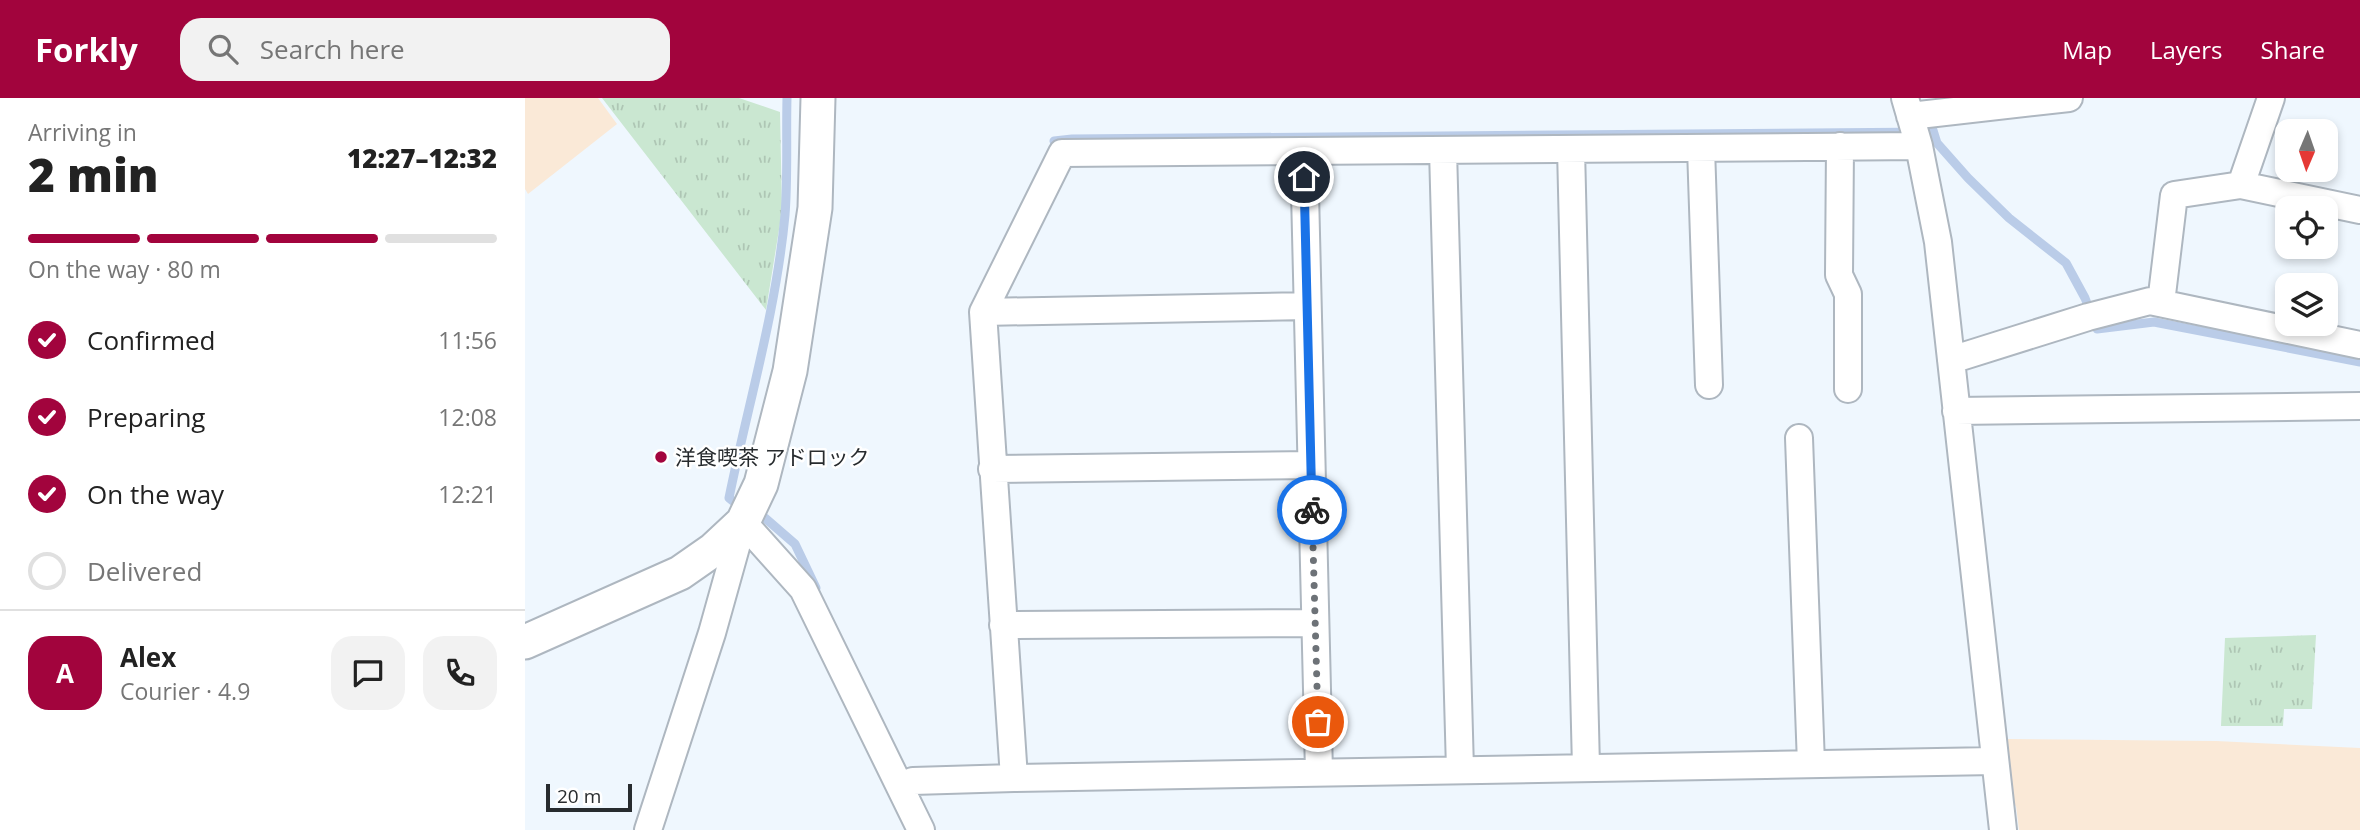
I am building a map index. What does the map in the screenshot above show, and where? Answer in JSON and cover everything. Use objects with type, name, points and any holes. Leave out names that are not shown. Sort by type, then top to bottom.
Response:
[{"type":"street","points":[[648,830],[712,633],[743,523],[761,484],[790,371],[815,208],[818,98]]},
{"type":"street","points":[[1014,779],[983,312],[1062,153],[1840,146],[1917,122],[2069,98]]},
{"type":"street","points":[[2241,185],[2271,98]]},
{"type":"street","points":[[1917,122],[1938,242],[2003,830]]},
{"type":"street","points":[[1840,146],[1839,275],[1848,294],[1848,389]]},
{"type":"street","points":[[1701,148],[1709,385]]},
{"type":"street","points":[[1571,149],[1585,768]]},
{"type":"street","points":[[1444,150],[1459,770]]},
{"type":"street","points":[[1304,151],[1319,772]]},
{"type":"street","points":[[2161,303],[2174,195],[2241,185],[2360,210]]},
{"type":"street","points":[[1951,360],[2150,301],[2360,345]]},
{"type":"street","points":[[983,312],[1307,306]]},
{"type":"street","points":[[1956,411],[2360,406]]},
{"type":"street","points":[[1799,438],[1811,764]]},
{"type":"street","points":[[992,469],[1311,465]]},
{"type":"street","points":[[525,642],[680,573],[713,550],[743,523]]},
{"type":"street","points":[[743,523],[803,589],[905,783],[921,830]]},
{"type":"street","points":[[1003,625],[1315,623]]},
{"type":"street","points":[[905,783],[1319,772],[1995,761]]},
{"type":"shaded area","points":[[525,98],[598,98],[617,124],[528,194],[525,189]]},
{"type":"shaded area","points":[[2007,739],[2216,741],[2360,748],[2360,830],[2019,830],[2016,806],[2013,804]]},
{"type":"green space","points":[[602,98],[739,98],[780,112],[782,211],[766,310]]},
{"type":"green space","points":[[2316,635],[2312,709],[2284,709],[2283,726],[2221,726],[2225,638]]},
{"type":"waterway","points":[[734,502],[729,498],[781,251],[786,201],[787,98]]},
{"type":"waterway","points":[[1932,127],[1937,143],[1968,178],[2009,218],[2066,263],[2085,298],[2097,329],[2154,322],[2360,362]]},
{"type":"waterway","points":[[1054,141],[1933,132]]},
{"type":"waterway","points":[[765,518],[795,544],[816,588]]},
{"type":"way so far","points":[[1312,510],[1318,722]]},
{"type":"place","name":"洋食喫茶 アドロック","points":[[661,457]]},
{"type":"route","points":[[1304,177],[1312,510]]}]
